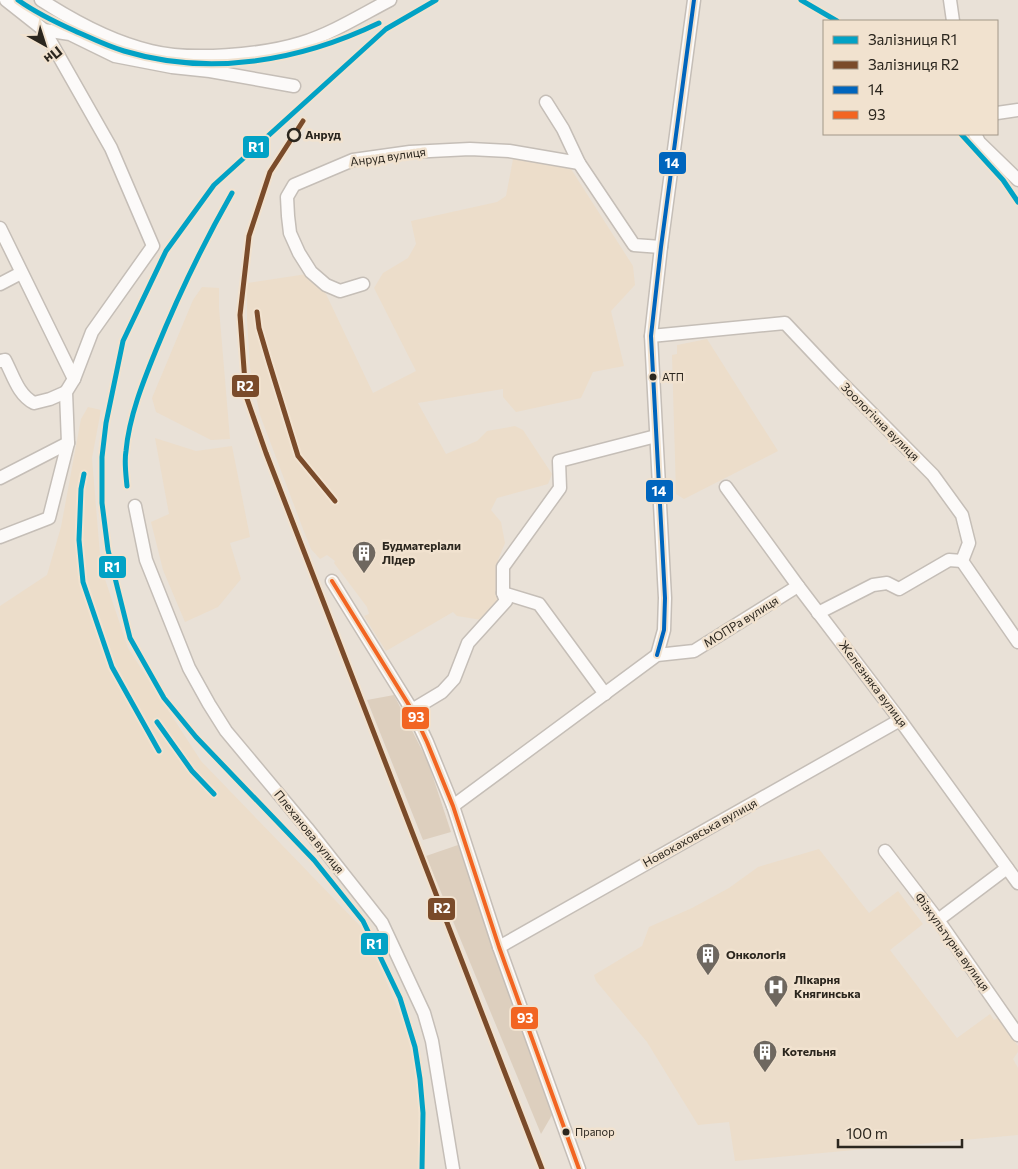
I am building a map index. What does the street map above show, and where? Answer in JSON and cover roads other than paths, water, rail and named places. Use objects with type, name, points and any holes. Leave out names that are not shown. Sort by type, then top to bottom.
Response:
[{"type":"street","points":[[0,537],[49,518],[68,443],[66,392],[74,379],[92,332],[153,246],[112,148],[44,30],[6,0]]},
{"type":"street","points":[[41,0],[69,18],[123,42],[152,52],[194,56],[264,51],[302,43],[335,29],[390,0]]},
{"type":"street","points":[[453,806],[657,655],[664,630],[665,598],[651,336],[694,0]]},
{"type":"street","points":[[950,0],[953,20]]},
{"type":"street","points":[[44,30],[70,34],[115,56],[294,86]]},
{"type":"street","points":[[546,102],[563,129],[579,163],[634,245],[661,247]]},
{"type":"street","points":[[998,113],[1018,110]]},
{"type":"street","points":[[976,135],[979,142],[1018,180]]},
{"type":"street","name":"Анруд вулиця","points":[[363,284],[340,291],[326,285],[311,272],[298,253],[290,233],[287,197],[294,185],[353,160],[410,152],[470,149],[509,151],[579,163]]},
{"type":"street","points":[[0,228],[74,379]]},
{"type":"street","points":[[0,284],[21,273]]},
{"type":"street","name":"Зоологічна вулиця","points":[[651,336],[785,323],[932,475],[962,515],[969,543],[962,560]]},
{"type":"street","points":[[0,361],[5,360],[26,399],[34,403],[66,392]]},
{"type":"street","points":[[412,710],[442,692],[454,679],[468,643],[506,601],[503,593],[503,567],[560,488],[559,461],[656,436]]},
{"type":"street","points":[[0,478],[68,443]]},
{"type":"street","name":"Железняка вулиця","points":[[726,487],[818,613],[900,720],[1018,883]]},
{"type":"street","name":"Плеханова вулиця","points":[[135,506],[146,560],[189,668],[209,704],[226,731],[307,828],[382,923],[424,1013],[432,1041],[453,1169]]},
{"type":"street","points":[[818,613],[873,585],[887,583],[899,589],[949,560],[962,560],[1016,637]]},
{"type":"street","points":[[332,581],[412,710],[453,806],[499,947],[580,1169]]},
{"type":"street","name":"МОПРа вулиця","points":[[657,655],[694,651],[798,586]]},
{"type":"street","points":[[503,593],[539,604],[605,694]]},
{"type":"street","name":"Новокаховська вулиця","points":[[499,947],[900,720]]},
{"type":"street","name":"Фізкультурна вулиця","points":[[885,851],[938,920],[1018,1035]]},
{"type":"street","points":[[938,920],[1007,868]]},
{"type":"rail line","name":"R1","points":[[18,0],[53,21],[111,47],[156,59],[189,63],[222,64],[286,55],[318,47],[379,23]]},
{"type":"rail line","name":"R1","points":[[422,1169],[423,1113],[420,1079],[415,1047],[400,998],[363,921],[314,860],[196,737],[164,698],[130,638],[108,550],[102,503],[102,457],[106,423],[123,341],[166,251],[214,185],[386,29],[436,0]]},
{"type":"rail line","name":"R1","points":[[801,0],[835,20]]},
{"type":"rail line","name":"R2","points":[[303,121],[270,172],[249,236],[240,315],[246,396],[266,453],[542,1169]]},
{"type":"rail line","name":"R1","points":[[962,135],[1003,180],[1018,202]]},
{"type":"rail line","name":"R1","points":[[127,486],[125,460],[128,438],[133,413],[142,387],[182,290],[232,193]]},
{"type":"rail line","name":"R2","points":[[257,312],[259,328],[298,456],[335,501]]},
{"type":"rail line","name":"R1","points":[[84,474],[81,489],[79,540],[83,582],[112,667],[159,751]]},
{"type":"rail line","name":"R1","points":[[157,722],[192,771],[214,794]]},
{"type":"place","name":"Анруд","points":[[294,135]]},
{"type":"place","name":"АТП","points":[[653,377]]},
{"type":"place","name":"Будматеріали Лідер","points":[[364,574]]},
{"type":"place","name":"Онкологія","points":[[708,976]]},
{"type":"place","name":"Лікарня Княгинська","points":[[776,1008]]},
{"type":"place","name":"Котельня","points":[[765,1073]]},
{"type":"place","name":"Прапор","points":[[566,1132]]}]
